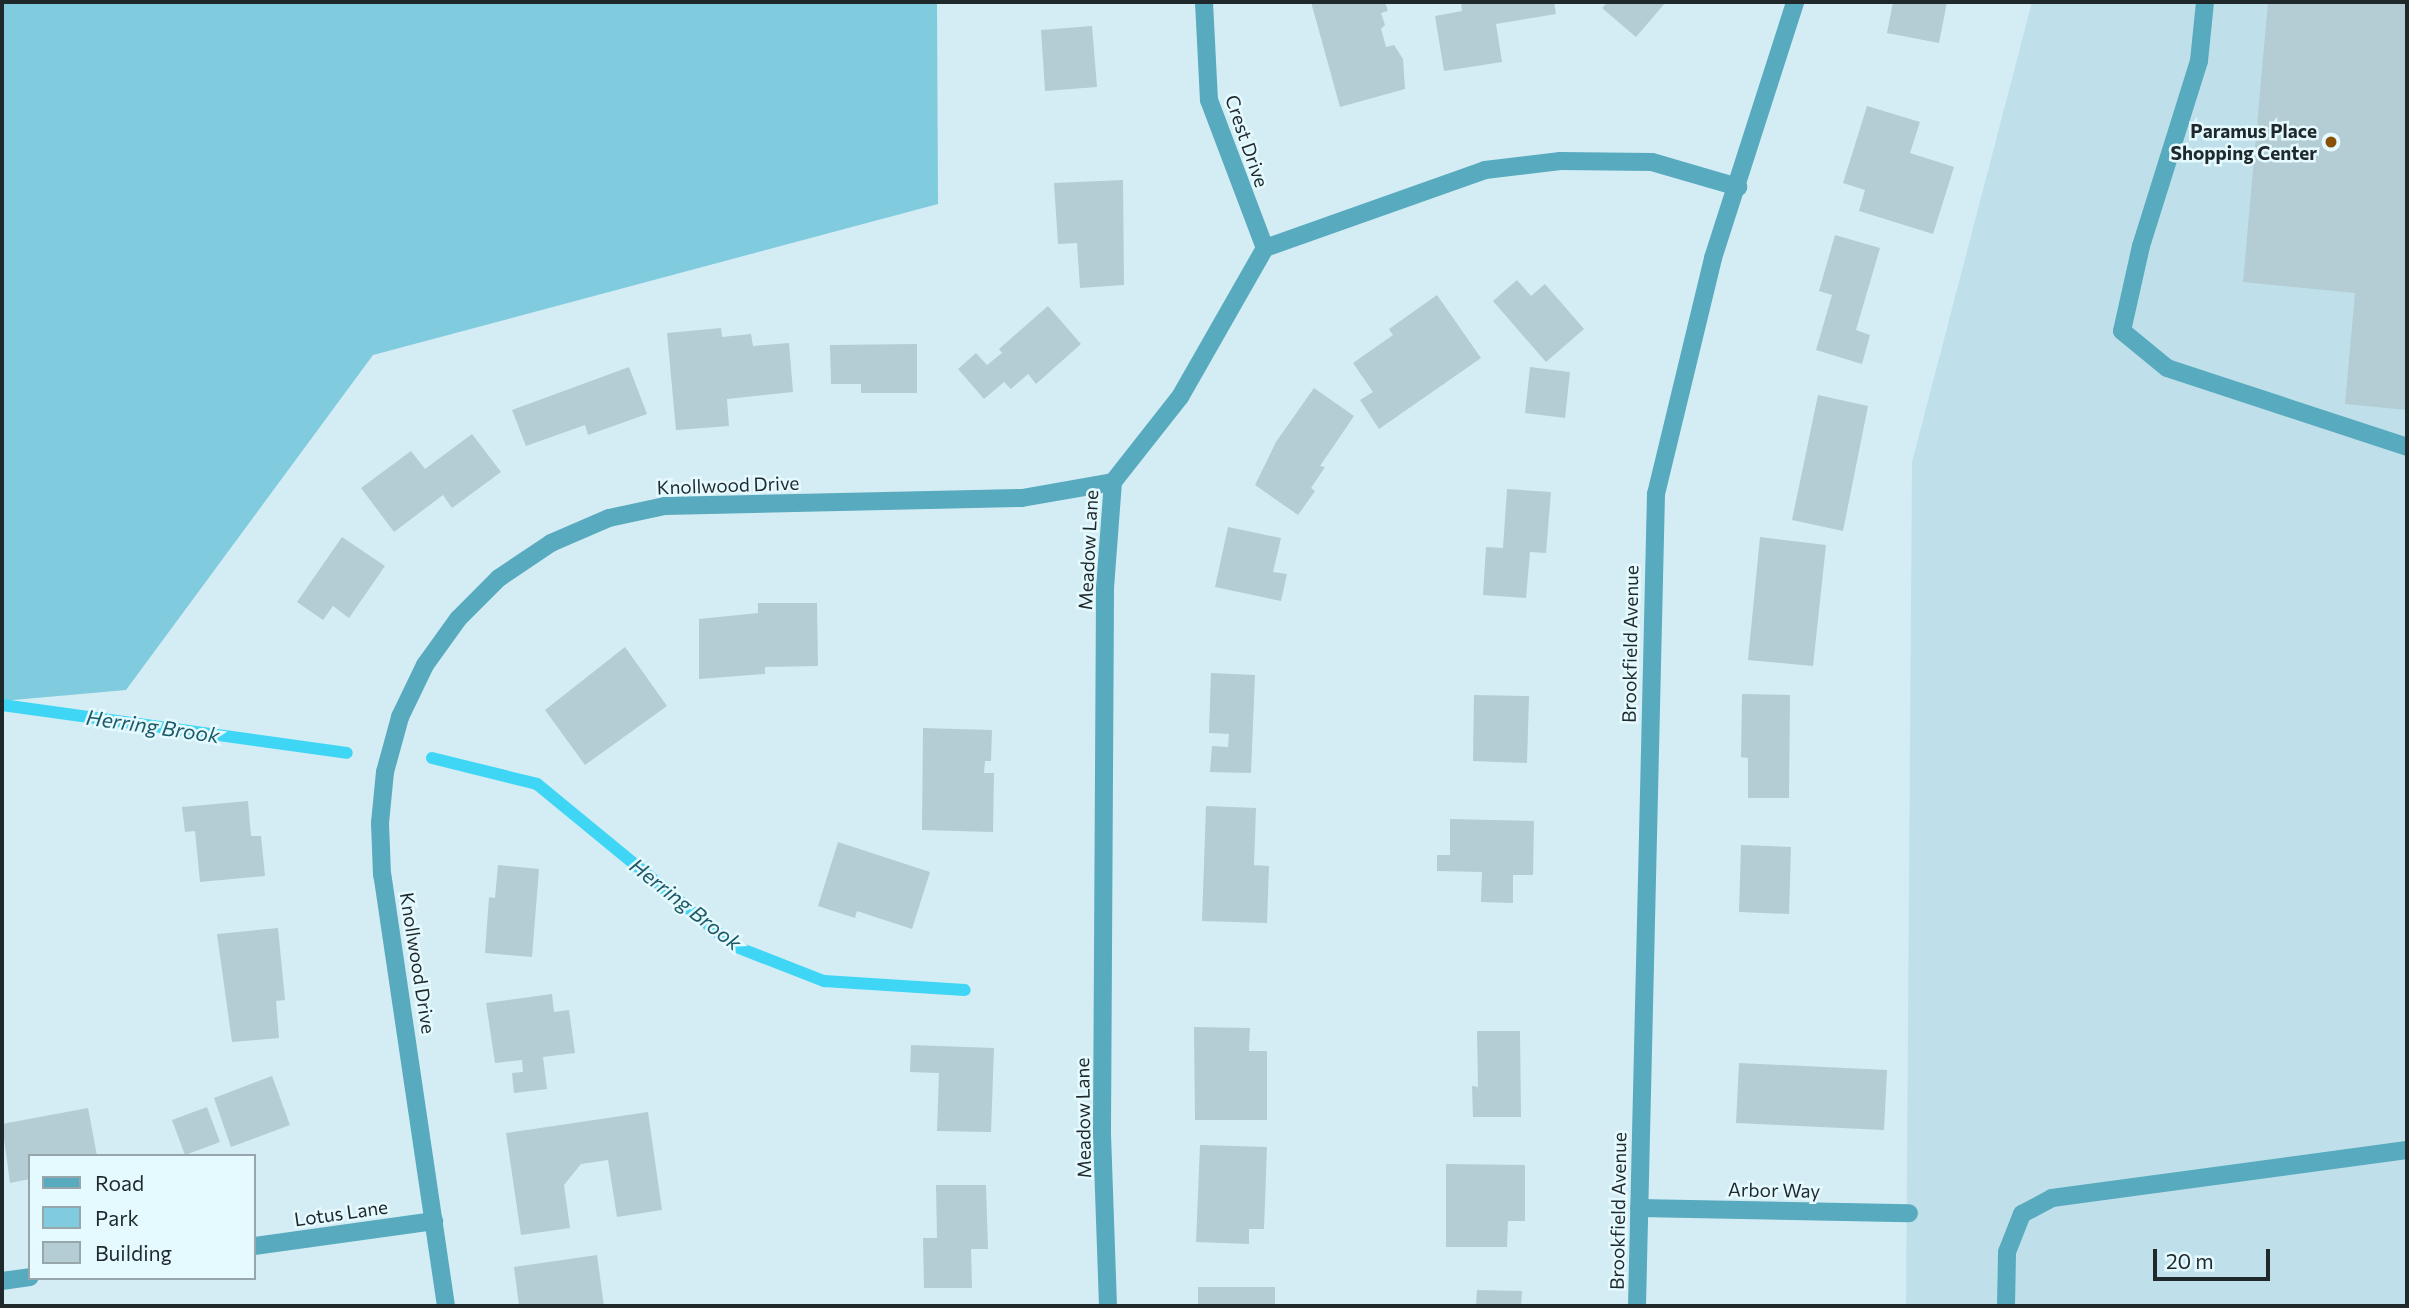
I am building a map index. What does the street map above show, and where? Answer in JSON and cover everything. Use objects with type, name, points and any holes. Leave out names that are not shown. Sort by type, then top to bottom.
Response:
[{"type":"street","name":"Crest Drive","points":[[1204,2],[1209,100],[1265,248]]},
{"type":"street","name":"Brookfield Avenue","points":[[1637,1306],[1656,494],[1690,344],[1795,2]]},
{"type":"street","points":[[2205,2],[2199,61],[2141,246],[2122,331],[2167,368],[2407,447]]},
{"type":"street","points":[[1265,248],[1485,170],[1560,161],[1652,162],[1738,187]]},
{"type":"street","name":"Meadow Lane","points":[[1108,1306],[1102,1131],[1105,644],[1113,482],[1180,397],[1265,248]]},
{"type":"street","name":"Knollwood Drive","points":[[446,1306],[382,875],[380,823],[385,772],[400,717],[425,665],[458,619],[499,578],[551,543],[609,518],[664,506],[1022,498],[1113,482]]},
{"type":"street","points":[[2006,1306],[2007,1252],[2022,1214],[2052,1198],[2407,1150]]},
{"type":"street","name":"Arbor Way","points":[[1639,1208],[1909,1213]]},
{"type":"street","name":"Lotus Lane","points":[[256,1246],[434,1221]]},
{"type":"street","points":[[2,1281],[28,1277]]},
{"type":"shaded area","points":[[2032,2],[2407,2],[2407,1306],[1906,1306],[1912,462]]},
{"type":"green space","points":[[2,2],[937,2],[938,204],[373,355],[126,690],[2,701]]},
{"type":"building","points":[[1311,2],[1385,2],[1388,11],[1381,13],[1385,25],[1381,29],[1386,47],[1394,45],[1403,59],[1405,89],[1340,107]]},
{"type":"building","points":[[1461,2],[1554,2],[1556,14],[1496,24],[1502,62],[1444,71],[1435,16],[1462,11]]},
{"type":"building","points":[[1608,2],[1666,2],[1636,37],[1602,8]]},
{"type":"building","points":[[1893,2],[1947,2],[1939,43],[1887,33]]},
{"type":"building","name":"Paramus Place Shopping Center","points":[[2268,2],[2407,2],[2407,410],[2345,404],[2355,293],[2243,282]]},
{"type":"building","points":[[1092,26],[1097,87],[1045,91],[1041,30]]},
{"type":"building","points":[[1867,106],[1920,122],[1910,153],[1954,167],[1933,234],[1859,211],[1865,190],[1843,183]]},
{"type":"building","points":[[1123,180],[1124,285],[1080,288],[1077,243],[1058,244],[1054,183]]},
{"type":"building","points":[[1835,235],[1880,248],[1856,330],[1870,335],[1862,364],[1816,350],[1832,295],[1819,291]]},
{"type":"building","points":[[1517,280],[1531,296],[1545,284],[1584,329],[1546,362],[1493,301]]},
{"type":"building","points":[[1437,295],[1481,358],[1379,429],[1360,400],[1373,392],[1353,363],[1393,335],[1389,329]]},
{"type":"building","points":[[1048,306],[1081,344],[1036,384],[1028,374],[1011,389],[1004,382],[984,399],[958,369],[976,353],[987,365],[1002,353],[999,349]]},
{"type":"building","points":[[721,328],[722,337],[751,334],[753,346],[789,343],[793,392],[727,399],[729,426],[676,430],[667,333]]},
{"type":"building","points":[[917,344],[917,393],[861,393],[861,384],[831,384],[830,345]]},
{"type":"building","points":[[629,367],[647,414],[588,435],[585,425],[526,446],[512,410]]},
{"type":"building","points":[[1530,367],[1570,372],[1565,418],[1525,413]]},
{"type":"building","points":[[1314,388],[1354,416],[1320,466],[1325,467],[1311,488],[1315,491],[1298,515],[1255,485],[1276,442]]},
{"type":"building","points":[[1818,395],[1868,406],[1843,531],[1792,520]]},
{"type":"building","points":[[472,434],[501,472],[452,508],[443,495],[394,532],[361,488],[411,451],[425,469]]},
{"type":"building","points":[[1507,489],[1551,492],[1546,553],[1530,552],[1526,598],[1483,595],[1486,547],[1503,548]]},
{"type":"building","points":[[1228,527],[1281,538],[1273,572],[1287,574],[1281,601],[1215,587]]},
{"type":"building","points":[[342,537],[385,566],[349,618],[333,606],[323,620],[297,602]]},
{"type":"building","points":[[1760,537],[1826,545],[1813,666],[1748,660]]},
{"type":"building","points":[[758,603],[817,603],[818,666],[765,667],[765,674],[699,679],[699,619],[758,613]]},
{"type":"building","points":[[625,647],[667,706],[585,765],[545,710]]},
{"type":"building","points":[[1211,673],[1255,675],[1251,773],[1210,772],[1212,746],[1228,747],[1229,734],[1209,733]]},
{"type":"building","points":[[1742,694],[1790,695],[1789,798],[1748,798],[1748,758],[1741,757]]},
{"type":"building","points":[[1474,695],[1529,696],[1527,763],[1473,761]]},
{"type":"building","points":[[923,728],[992,730],[991,761],[985,761],[984,773],[994,773],[993,832],[922,830]]},
{"type":"building","points":[[248,801],[251,836],[261,836],[265,876],[200,882],[195,831],[185,832],[182,807]]},
{"type":"building","points":[[1206,806],[1256,808],[1254,865],[1269,866],[1267,923],[1202,921]]},
{"type":"building","points":[[1450,819],[1534,821],[1533,875],[1513,875],[1513,903],[1481,902],[1482,872],[1437,871],[1437,855],[1450,855]]},
{"type":"building","points":[[838,842],[930,872],[912,929],[857,911],[855,918],[818,906]]},
{"type":"building","points":[[1741,845],[1791,847],[1789,914],[1739,912]]},
{"type":"building","points":[[498,865],[539,869],[532,957],[485,953],[489,897],[495,898]]},
{"type":"building","points":[[278,928],[285,1000],[276,1001],[279,1038],[232,1042],[217,934]]},
{"type":"building","points":[[552,994],[554,1012],[569,1010],[575,1053],[543,1057],[547,1089],[514,1093],[512,1073],[523,1072],[522,1060],[495,1063],[486,1003]]},
{"type":"building","points":[[1194,1027],[1250,1028],[1249,1051],[1267,1051],[1267,1120],[1195,1120]]},
{"type":"building","points":[[1477,1031],[1520,1031],[1521,1117],[1473,1117],[1472,1086],[1478,1087]]},
{"type":"building","points":[[911,1045],[994,1048],[991,1132],[937,1131],[939,1073],[910,1072]]},
{"type":"building","points":[[1739,1063],[1887,1070],[1884,1130],[1736,1123]]},
{"type":"building","points":[[272,1076],[290,1125],[231,1147],[214,1098]]},
{"type":"building","points":[[207,1107],[220,1142],[185,1154],[172,1120]]},
{"type":"building","points":[[88,1108],[97,1154],[28,1154],[28,1179],[10,1183],[2,1124]]},
{"type":"building","points":[[648,1112],[662,1210],[617,1217],[608,1160],[581,1164],[564,1185],[570,1228],[521,1235],[506,1133]]},
{"type":"building","points":[[1200,1145],[1267,1147],[1264,1229],[1249,1229],[1249,1244],[1196,1242]]},
{"type":"building","points":[[1446,1164],[1525,1165],[1525,1221],[1508,1221],[1507,1247],[1446,1247]]},
{"type":"building","points":[[936,1185],[986,1185],[988,1249],[971,1249],[972,1288],[924,1288],[923,1238],[937,1238]]},
{"type":"building","points":[[597,1255],[604,1306],[519,1306],[514,1267]]},
{"type":"building","points":[[1198,1287],[1275,1287],[1275,1306],[1198,1306]]},
{"type":"building","points":[[1477,1290],[1522,1291],[1521,1306],[1476,1306]]},
{"type":"waterway","name":"Herring Brook","points":[[2,705],[347,753]]},
{"type":"waterway","name":"Herring Brook","points":[[432,758],[537,784],[734,946],[824,981],[965,990]]},
{"type":"place","name":"Paramus Place Shopping Center","points":[[2331,142]]}]
